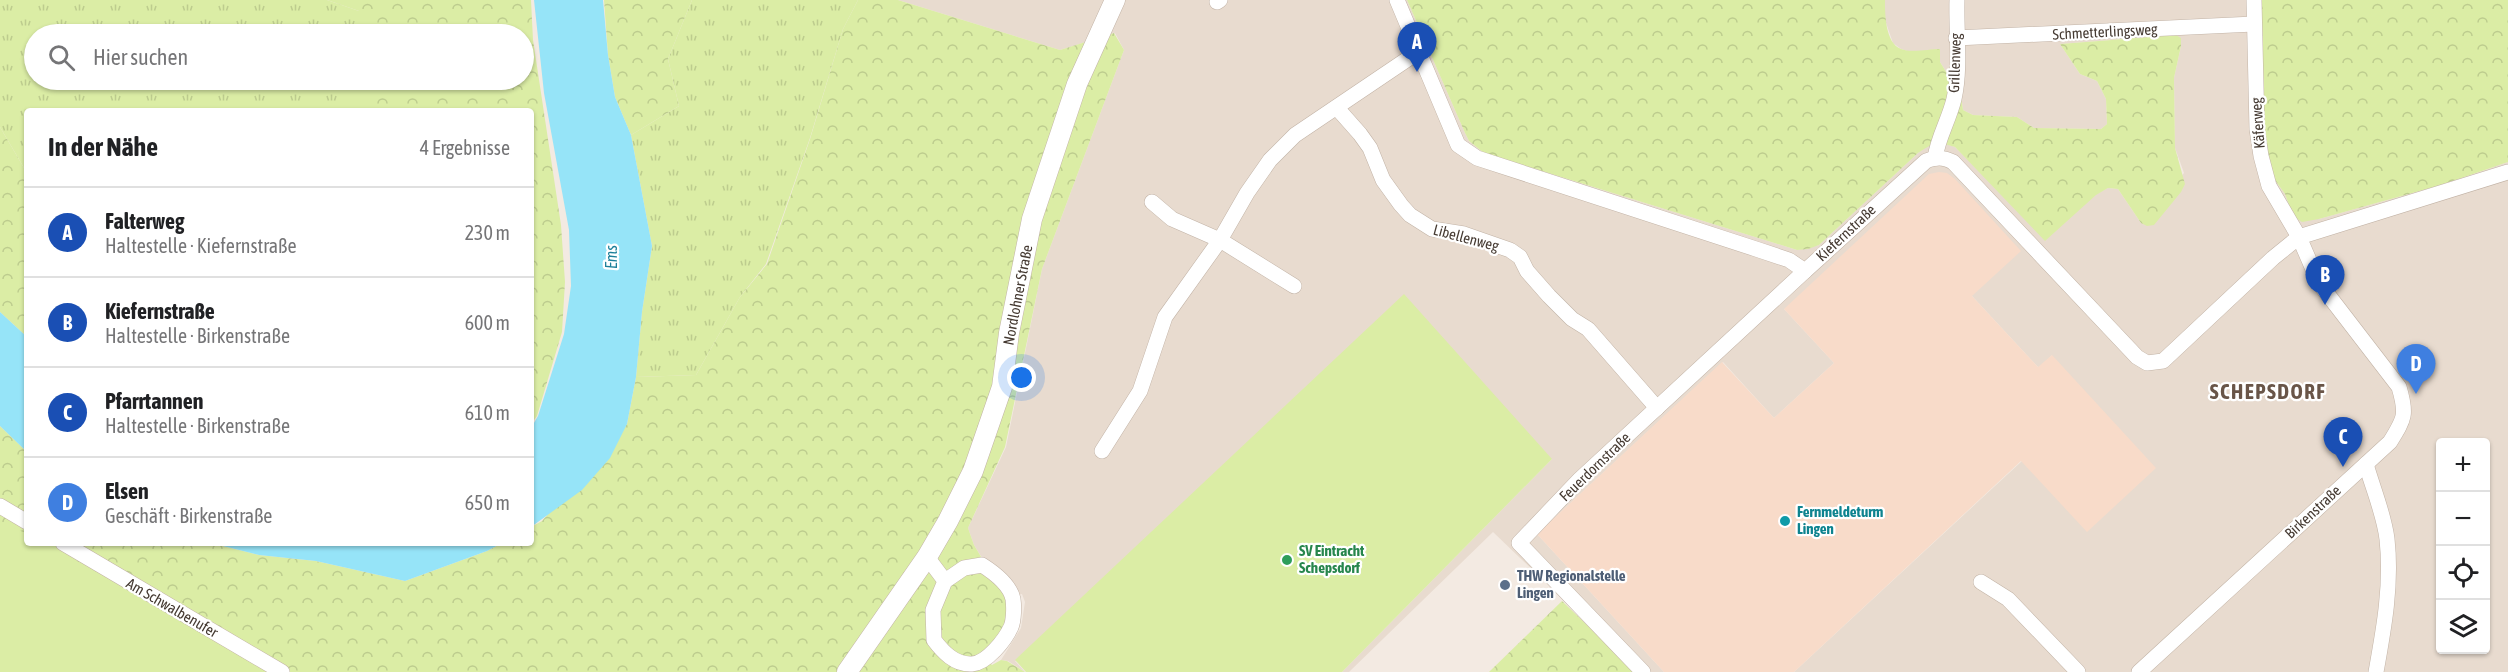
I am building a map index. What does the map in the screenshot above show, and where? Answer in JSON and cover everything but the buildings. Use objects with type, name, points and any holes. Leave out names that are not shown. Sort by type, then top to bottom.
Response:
[{"type":"street","name":"Nordlohner Straße","points":[[847,672],[927,557],[973,471],[1002,387],[1032,219],[1077,84],[1115,0]]},
{"type":"street","name":"Kiefernstraße","points":[[1397,0],[1458,145],[1467,153],[1769,253],[1789,260],[1805,271],[1917,169],[1935,158]]},
{"type":"street","name":"Grillenweg","points":[[1935,158],[1937,141],[1954,99],[1957,0]]},
{"type":"street","name":"Käferweg","points":[[2253,0],[2257,129],[2261,156],[2269,186],[2299,237]]},
{"type":"street","name":"Schmetterlingsweg","points":[[1956,38],[2254,24]]},
{"type":"street","points":[[1102,451],[1140,391],[1165,317],[1220,240],[1257,177],[1281,147],[1295,135],[1418,52]]},
{"type":"street","name":"Libellenweg","points":[[1337,108],[1370,148],[1383,180],[1410,215],[1432,229],[1464,234],[1510,250],[1520,257],[1527,271],[1549,296],[1572,319],[1588,329],[1657,408]]},
{"type":"street","points":[[1935,158],[1944,158],[1953,162],[2137,357],[2146,363],[2163,361],[2273,258],[2299,237],[2508,172]]},
{"type":"street","points":[[1152,202],[1172,219],[1220,240],[1294,286]]},
{"type":"street","name":"Birkenstraße","points":[[2139,672],[2366,464],[2394,435],[2403,421],[2404,404],[2399,387],[2319,283],[2299,237]]},
{"type":"street","name":"Feuerdornstraße","points":[[1643,672],[1519,543],[1580,479],[1805,271]]},
{"type":"street","points":[[2366,464],[2386,537],[2389,566],[2386,608],[2376,672]]},
{"type":"street","points":[[0,506],[24,520]]},
{"type":"street","name":"Am Schwalbenufer","points":[[68,546],[282,672]]},
{"type":"street","points":[[927,557],[945,581]]},
{"type":"street","points":[[982,565],[1006,586],[1013,597],[1012,625],[993,651],[979,663],[971,664],[954,660],[934,640],[933,610],[945,581],[964,568],[982,565]]},
{"type":"street","points":[[1981,582],[2008,599],[2078,672]]},
{"type":"shaded area","points":[[898,0],[1407,0],[1469,141],[1484,153],[1797,250],[1819,245],[1918,153],[1930,144],[1940,142],[1955,147],[1989,181],[2079,209],[2096,194],[2108,188],[2118,189],[2141,223],[2184,173],[2175,148],[2174,78],[2181,46],[2181,39],[2176,35],[2060,44],[2080,74],[2097,81],[2106,99],[2107,124],[2101,129],[2034,128],[2017,117],[1973,115],[1963,110],[1961,96],[1940,62],[1901,49],[1893,43],[1885,20],[1885,0],[2258,0],[2272,176],[2285,194],[2293,216],[2319,219],[2441,185],[2508,162],[2508,672],[1794,672],[2022,461],[2052,355],[2039,368],[1972,296],[1784,309],[1834,363],[1774,418],[1723,362],[1537,534],[1664,672],[1639,672],[1493,532],[1349,672],[1342,672],[1552,459],[1015,661],[1025,672],[1008,661],[1001,660],[1021,628],[1025,602],[1022,594],[1013,597],[982,558],[968,528],[1006,447],[1042,269],[1124,50],[1115,33],[1060,50]]},
{"type":"shaded area","points":[[1947,173],[1955,179],[2021,251],[1972,296],[2038,367],[2052,355],[2156,468],[2087,532],[2021,461],[1794,672],[1664,672],[1537,534],[1722,362],[1774,418],[1834,363],[1784,309],[1929,174]]},
{"type":"green space","points":[[0,0],[327,0],[359,11],[359,24],[24,24],[24,90],[360,90],[360,108],[24,108],[24,168],[0,127]]},
{"type":"green space","points":[[327,0],[531,0],[532,24],[359,24],[359,11]]},
{"type":"green space","points":[[604,0],[692,0],[668,59],[679,106],[631,135],[615,97],[608,55]]},
{"type":"green space","points":[[692,0],[858,0],[843,29],[810,138],[766,264],[740,297],[696,375],[636,377],[642,312],[652,246],[631,135],[679,106],[668,59]]},
{"type":"green space","points":[[858,0],[898,0],[1060,50],[1114,33],[1124,50],[1042,269],[1005,447],[968,528],[974,545],[1013,610],[985,658],[992,665],[1001,660],[1007,661],[1025,672],[0,672],[0,426],[24,449],[24,546],[223,546],[259,555],[316,561],[405,581],[496,546],[534,546],[534,525],[542,521],[627,424],[636,377],[696,375],[740,297],[767,264],[810,139],[843,29]]},
{"type":"green space","points":[[1407,0],[1885,0],[1887,27],[1892,41],[1896,46],[1905,50],[1940,49],[1940,62],[1961,96],[1963,110],[1973,115],[2017,117],[2034,128],[2101,129],[2107,124],[2106,99],[2097,81],[2080,74],[2060,44],[2176,35],[2181,38],[2181,46],[2174,78],[2175,148],[2185,184],[2154,225],[2147,226],[2141,223],[2118,189],[2108,188],[2096,195],[2045,241],[1955,147],[1935,144],[1918,153],[1819,245],[1797,250],[1484,153],[1469,141]]},
{"type":"green space","points":[[2258,0],[2508,0],[2508,162],[2441,185],[2302,222],[2293,216],[2285,194],[2272,176],[2263,133]]},
{"type":"green space","points":[[534,47],[561,225],[565,282],[562,332],[534,420],[534,108],[360,108],[360,90],[534,90]]},
{"type":"green space","points":[[0,127],[24,168],[24,334],[0,312]]},
{"type":"green space","name":"SV Eintracht Schepsdorf","points":[[1404,294],[1552,459],[1342,672],[1026,672],[1015,660]]},
{"type":"green space","points":[[0,521],[24,533],[24,546],[49,546],[144,598],[268,672],[0,672]]},
{"type":"green space","points":[[1562,601],[1636,672],[1489,672]]},
{"type":"water","name":"Ems","points":[[534,0],[603,0],[615,97],[631,135],[652,246],[642,312],[636,377],[627,424],[610,458],[582,490],[534,525],[534,423],[564,334],[571,286],[569,230],[544,93]]},
{"type":"water","points":[[0,312],[24,334],[24,449],[0,426]]},
{"type":"water","points":[[223,546],[496,546],[405,581],[316,561],[259,555]]},
{"type":"place","name":"Falterweg","points":[[1417,72]]},
{"type":"place","name":"Kiefernstraße","points":[[2325,305]]},
{"type":"place","name":"Elsen","points":[[2416,394]]},
{"type":"place","name":"Pfarrtannen","points":[[2343,467]]},
{"type":"place","name":"Fernmeldeturm Lingen","points":[[1785,521]]},
{"type":"place","name":"SV Eintracht Schepsdorf","points":[[1287,560]]},
{"type":"place","name":"THW Regionalstelle Lingen","points":[[1505,585]]},
{"type":"district","name":"SCHEPSDORF","points":[[2268,392]]}]
